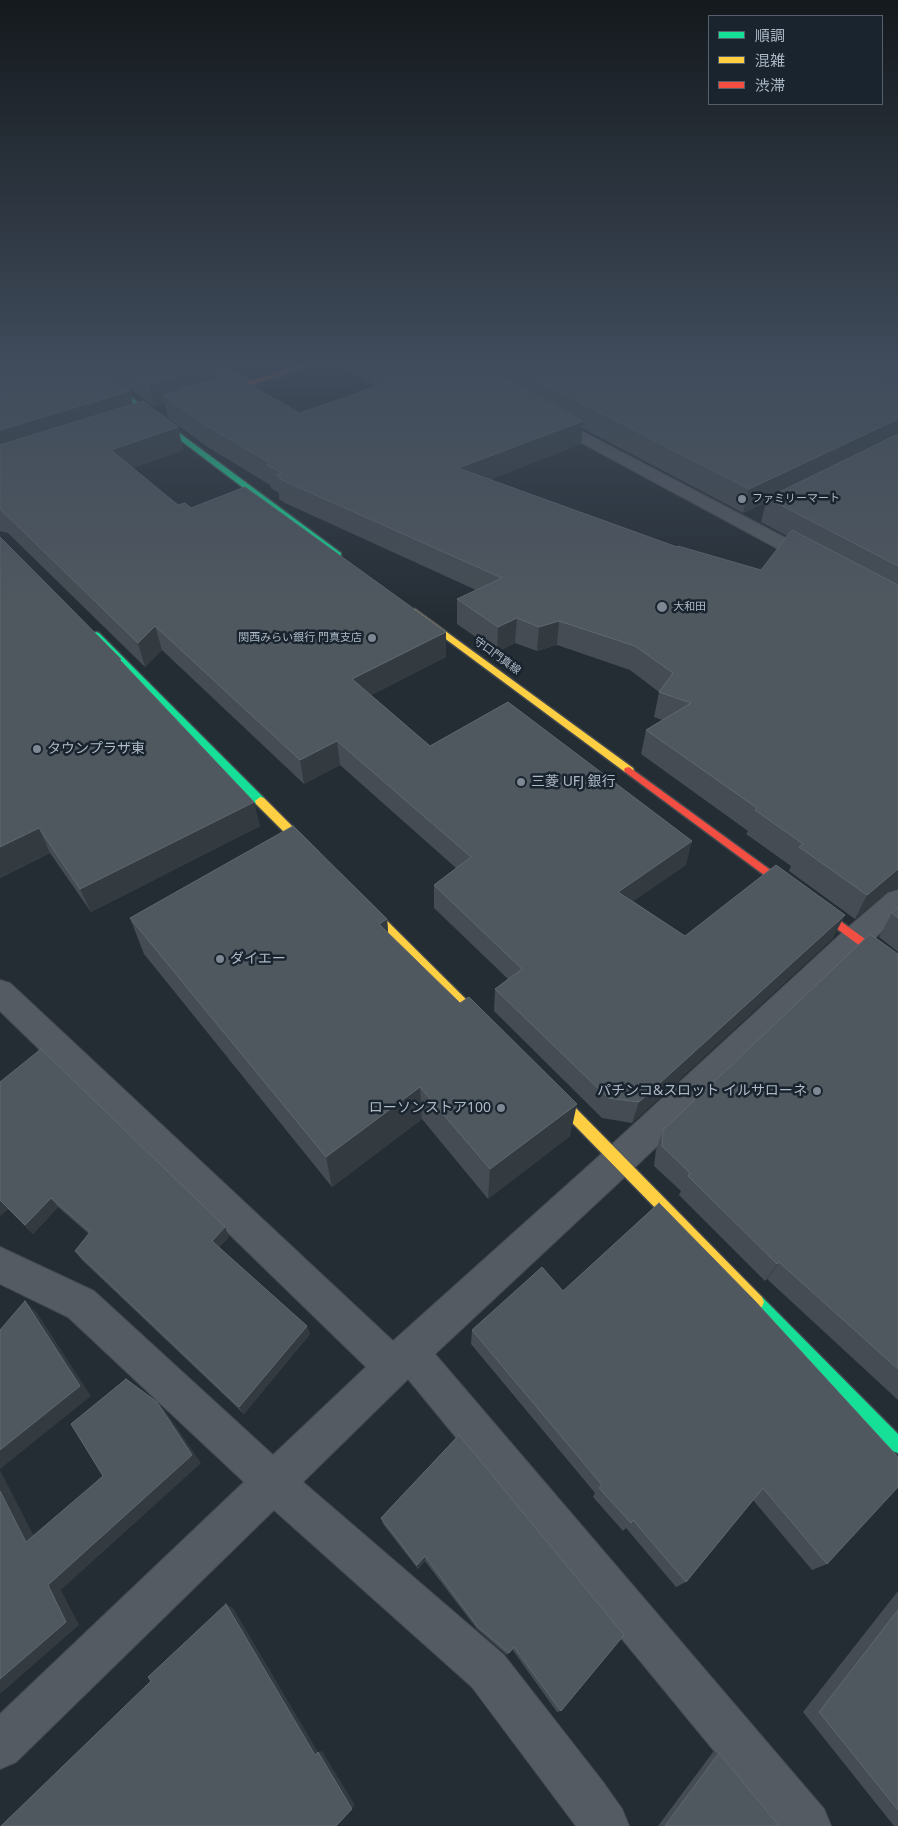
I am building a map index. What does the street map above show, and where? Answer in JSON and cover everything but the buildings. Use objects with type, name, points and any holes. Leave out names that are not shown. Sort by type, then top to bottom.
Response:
[{"type":"main road","points":[[197,448],[220,468],[344,559]]},
{"type":"main road","name":"守口門真線","points":[[408,606],[898,969]]},
{"type":"main road","points":[[90,630],[320,860]]},
{"type":"main road","points":[[354,895],[494,1034]]},
{"type":"main road","points":[[542,1083],[898,1445]]},
{"type":"street","points":[[604,448],[828,568]]},
{"type":"street","points":[[743,522],[760,513]]},
{"type":"street","points":[[0,1746],[402,1360],[898,900]]},
{"type":"street","points":[[0,992],[402,1360],[807,1826]]},
{"type":"street","points":[[0,1265],[80,1304],[274,1483],[488,1671],[586,1798],[605,1826]]},
{"type":"traffic: fast","points":[[195,448],[338,555]]},
{"type":"traffic: fast","points":[[96,635],[260,801]]},
{"type":"traffic: fast","points":[[757,1302],[898,1445]]},
{"type":"traffic: slow","points":[[415,612],[629,770]]},
{"type":"traffic: slow","points":[[260,801],[314,855]]},
{"type":"traffic: slow","points":[[362,903],[487,1028]]},
{"type":"traffic: slow","points":[[548,1089],[757,1302]]},
{"type":"traffic: jam","points":[[629,770],[898,969]]},
{"type":"place","name":"ファミリーマート","points":[[742,499]]},
{"type":"place","name":"大和田","points":[[662,607]]},
{"type":"place","name":"関西みらい銀行 門真支店","points":[[372,638]]},
{"type":"place","name":"タウンプラザ東","points":[[37,749]]},
{"type":"place","name":"三菱 UFJ 銀行","points":[[521,782]]},
{"type":"place","name":"ダイエー","points":[[220,959]]},
{"type":"place","name":"パチンコ&スロット イルサローネ","points":[[817,1091]]},
{"type":"place","name":"ローソンストア100","points":[[501,1108]]}]
